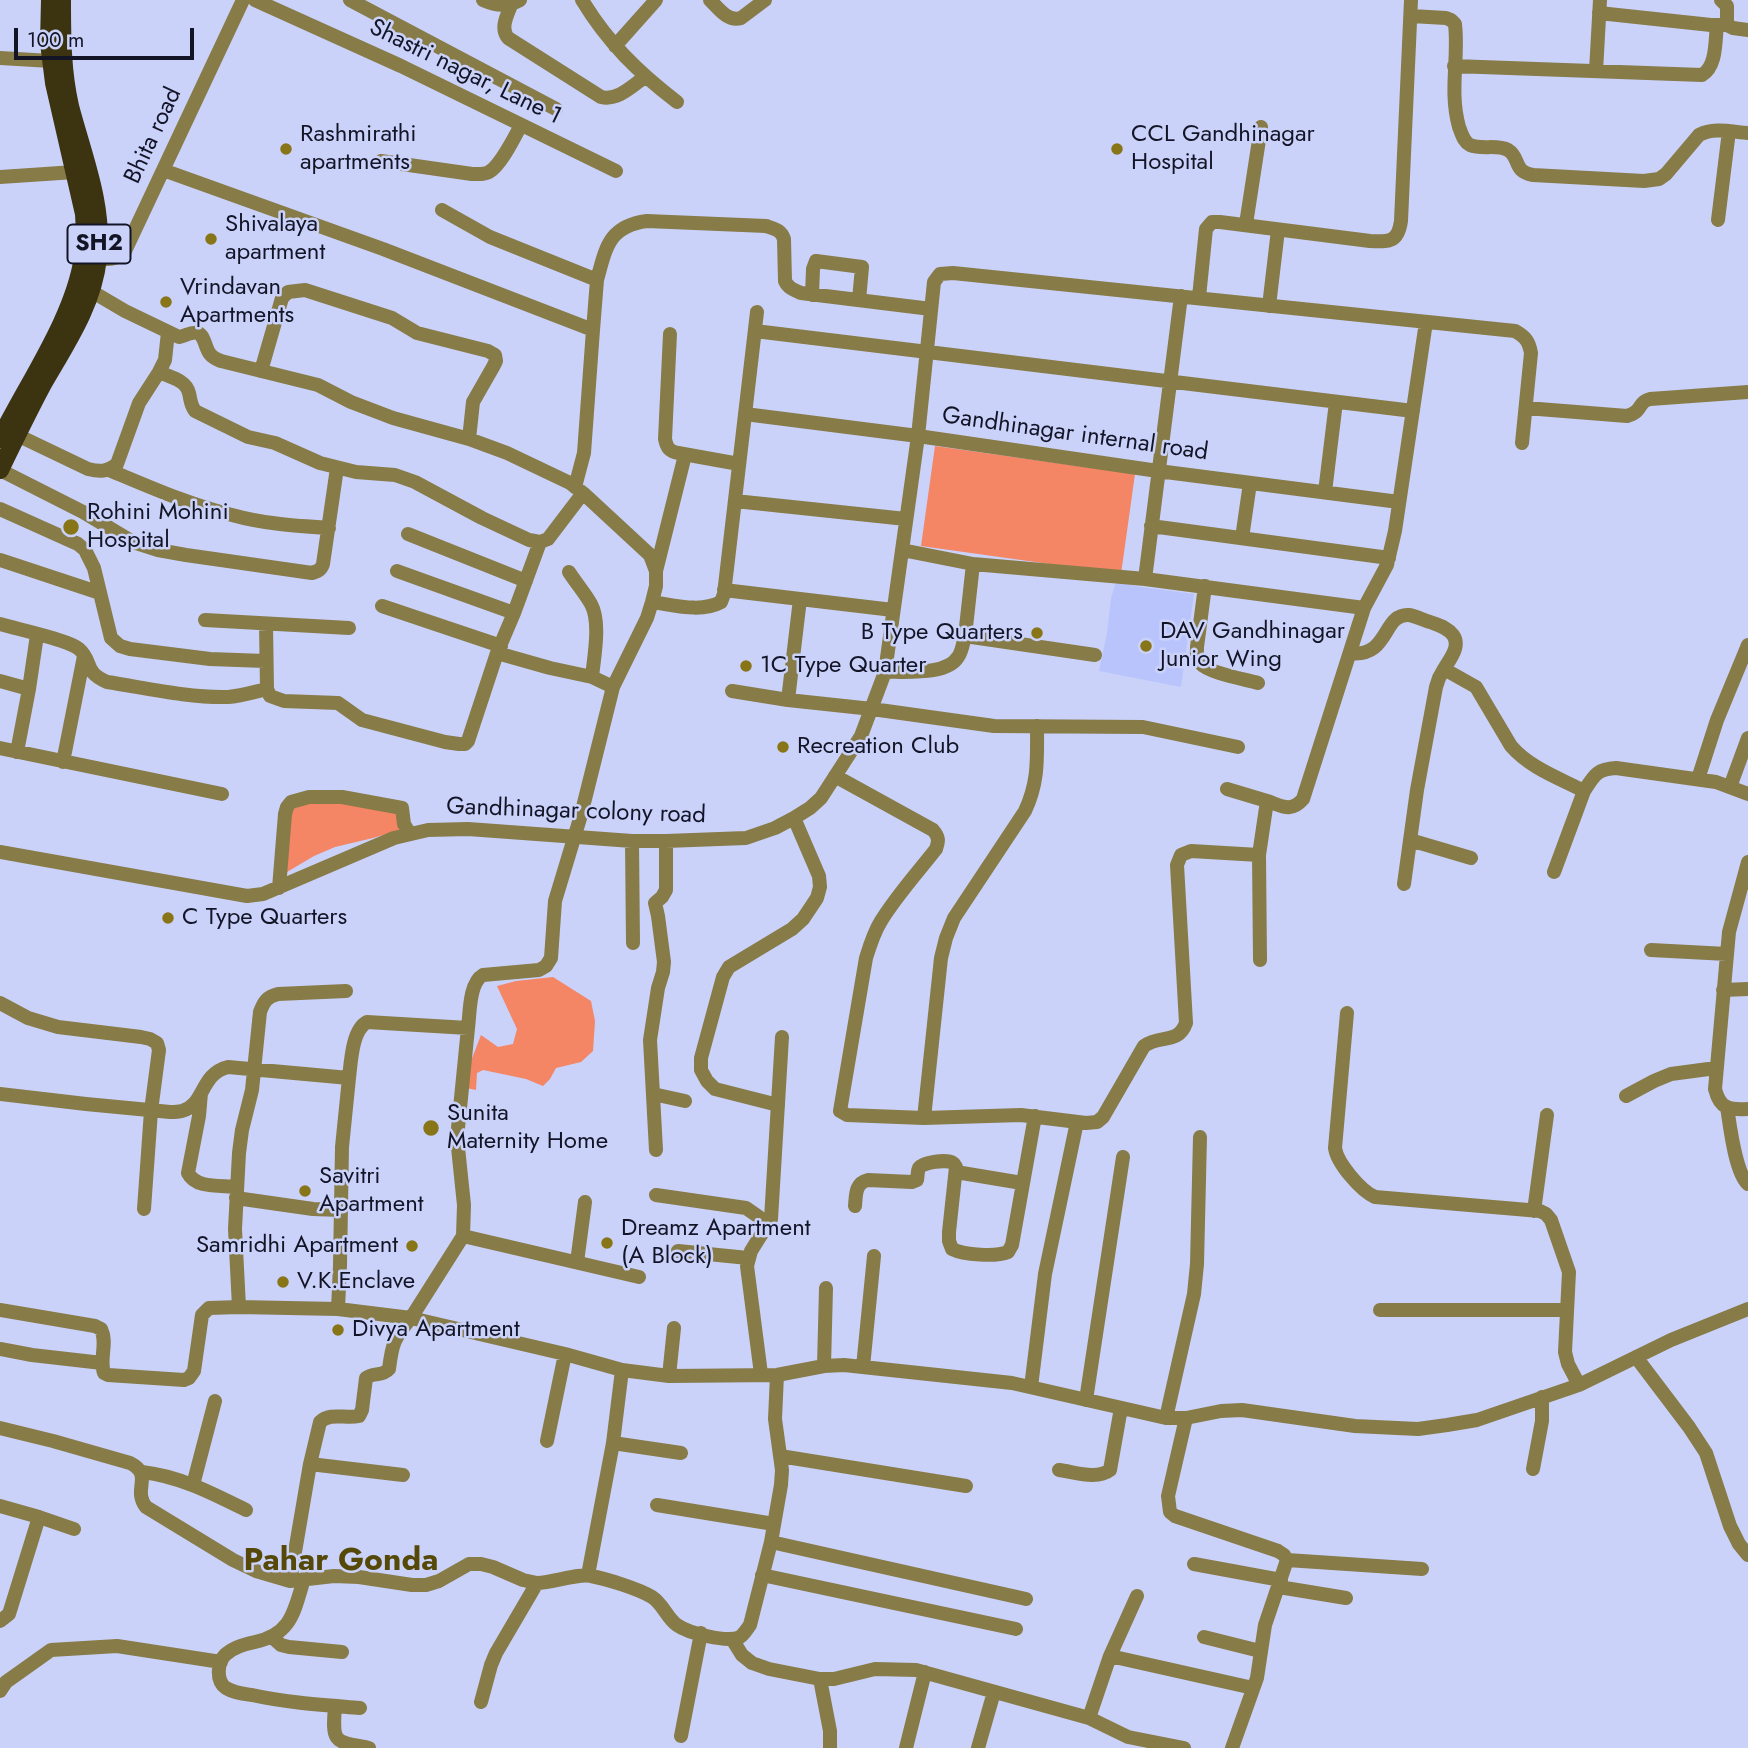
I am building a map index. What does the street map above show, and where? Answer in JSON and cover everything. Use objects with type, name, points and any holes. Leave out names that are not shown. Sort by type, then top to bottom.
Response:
[{"type":"main road","name":"SH2","points":[[8,437],[86,308],[91,291],[91,259],[85,236],[84,214],[58,106],[51,61],[50,0]]},
{"type":"main road","name":"SH2","points":[[0,470],[8,437],[91,259],[99,230],[92,179],[70,105],[64,69],[62,0]]},
{"type":"street","name":"Bhita road","points":[[91,259],[113,259],[123,254],[243,0]]},
{"type":"street","name":"Shastri nagar, Lane 1","points":[[255,0],[401,66],[616,171]]},
{"type":"street","points":[[350,0],[556,109]]},
{"type":"street","points":[[483,0],[501,6],[515,2]]},
{"type":"street","points":[[582,0],[615,46],[645,77],[677,102]]},
{"type":"street","points":[[615,46],[656,0]]},
{"type":"street","points":[[710,0],[732,19],[737,20],[765,0]]},
{"type":"street","points":[[1199,297],[1206,229],[1212,222],[1385,242],[1395,238],[1400,232],[1411,0]]},
{"type":"street","points":[[1454,66],[1702,75],[1713,62],[1727,6],[1721,0]]},
{"type":"street","points":[[515,2],[503,27],[508,38],[601,97],[616,97],[645,77]]},
{"type":"street","points":[[1596,71],[1600,7],[1748,30]]},
{"type":"street","points":[[1411,16],[1446,18],[1455,24],[1453,90],[1455,113],[1463,138],[1476,147],[1503,148],[1510,152],[1524,173],[1644,181],[1659,179],[1699,135],[1710,131],[1748,133]]},
{"type":"street","points":[[0,58],[51,61]]},
{"type":"street","points":[[381,162],[472,174],[491,172],[521,125]]},
{"type":"street","points":[[1246,224],[1261,127]]},
{"type":"street","points":[[1718,220],[1729,131]]},
{"type":"street","points":[[163,170],[383,248],[593,330]]},
{"type":"street","points":[[0,177],[75,172]]},
{"type":"street","points":[[442,210],[476,231],[597,279]]},
{"type":"street","points":[[159,372],[179,380],[186,386],[195,411],[248,437],[267,441],[337,468],[395,475],[415,482],[491,522],[529,540],[540,542],[548,539],[554,532],[579,490],[592,365],[597,279],[607,247],[625,227],[648,221],[766,226],[782,233],[785,281],[787,286],[800,293],[930,309]]},
{"type":"street","points":[[1269,306],[1278,230]]},
{"type":"street","points":[[812,295],[816,261],[862,267],[859,300]]},
{"type":"street","name":"Gandhinagar colony road","points":[[0,852],[247,897],[279,888],[394,838],[428,830],[468,829],[666,841],[747,838],[775,828],[810,808],[821,798],[861,736],[885,672],[918,436],[930,309],[934,282],[940,274],[953,272],[1181,296]]},
{"type":"street","points":[[261,371],[282,298],[288,292],[305,290],[377,313],[417,333],[495,355],[496,361],[473,402],[469,439]]},
{"type":"street","points":[[91,291],[179,337],[198,333],[202,335],[212,357],[221,361],[318,385],[351,402],[393,418],[469,439],[532,464],[579,490],[650,555],[656,571]]},
{"type":"street","points":[[1145,579],[1181,296],[1515,331],[1524,336],[1530,344],[1531,353],[1522,443]]},
{"type":"street","points":[[652,602],[703,608],[713,607],[721,602],[757,312]]},
{"type":"street","points":[[1227,789],[1289,808],[1296,807],[1303,799],[1364,608],[1389,558],[1426,322]]},
{"type":"street","points":[[755,331],[1413,411]]},
{"type":"street","points":[[8,437],[88,469],[100,472],[109,470],[117,464],[139,403],[165,360],[168,332]]},
{"type":"street","points":[[670,334],[665,439],[667,447],[670,451],[739,464]]},
{"type":"street","points":[[1525,408],[1627,416],[1635,414],[1645,400],[1650,399],[1748,392]]},
{"type":"street","points":[[1325,492],[1336,402]]},
{"type":"street","name":"Gandhinagar internal road","points":[[745,414],[1399,502]]},
{"type":"street","points":[[360,1708],[280,1701],[233,1691],[224,1687],[220,1680],[221,1662],[225,1655],[234,1649],[281,1632],[288,1622],[297,1580],[310,1464],[320,1422],[324,1418],[359,1416],[366,1378],[370,1375],[381,1375],[389,1369],[395,1339],[463,1236],[464,1212],[457,1138],[473,987],[477,978],[483,975],[539,970],[546,966],[551,958],[555,901],[575,837],[613,687],[647,618],[652,602],[656,571],[685,454]]},
{"type":"street","points":[[0,470],[133,542],[158,550],[312,573],[321,569],[337,468]]},
{"type":"street","points":[[109,470],[207,509],[268,523],[329,528]]},
{"type":"street","points":[[1242,538],[1250,483]]},
{"type":"street","points":[[735,501],[906,519]]},
{"type":"street","points":[[0,509],[78,544],[85,550],[94,568],[111,638],[120,646],[210,659],[265,660]]},
{"type":"street","points":[[1151,526],[1389,558]]},
{"type":"street","points":[[408,534],[526,581]]},
{"type":"street","points":[[266,624],[265,660],[270,696],[275,699],[338,703],[362,720],[445,742],[465,744],[471,735],[499,650],[540,542]]},
{"type":"street","points":[[902,550],[974,564],[1145,579],[1364,608]]},
{"type":"street","points":[[0,560],[100,593]]},
{"type":"street","points":[[885,672],[940,670],[951,665],[960,656],[974,564]]},
{"type":"street","points":[[397,571],[514,612]]},
{"type":"street","points":[[569,572],[592,606],[595,616],[592,677]]},
{"type":"street","points":[[1205,586],[1197,657],[1209,670],[1258,683]]},
{"type":"street","points":[[724,590],[893,610]]},
{"type":"street","points":[[788,700],[800,599]]},
{"type":"street","points":[[382,606],[550,668],[592,677],[613,687]]},
{"type":"street","points":[[1350,653],[1360,654],[1375,648],[1394,620],[1411,615],[1447,629],[1457,643],[1436,687],[1417,790],[1404,884]]},
{"type":"street","points":[[205,620],[349,628]]},
{"type":"street","points":[[0,624],[78,648],[91,672],[107,682],[228,697],[267,689]]},
{"type":"street","points":[[17,752],[37,635]]},
{"type":"street","points":[[965,636],[1095,655]]},
{"type":"street","points":[[1698,779],[1717,720],[1748,645]]},
{"type":"street","points":[[63,762],[84,655]]},
{"type":"street","points":[[1444,669],[1476,687],[1519,755],[1584,791]]},
{"type":"street","points":[[0,681],[29,688]]},
{"type":"street","points":[[732,691],[995,726],[1143,727],[1238,747]]},
{"type":"street","points":[[924,1118],[941,958],[946,939],[954,918],[1026,811],[1037,775],[1037,726]]},
{"type":"street","points":[[1730,787],[1748,738]]},
{"type":"street","points":[[0,748],[222,794]]},
{"type":"street","points":[[1555,872],[1584,791],[1597,772],[1604,768],[1716,782],[1748,794]]},
{"type":"street","points":[[835,776],[933,830],[938,835],[939,842],[890,908],[872,940],[866,958],[840,1108],[843,1114],[847,1115],[924,1118],[1003,1115],[1097,1122],[1103,1117],[1144,1046],[1152,1040],[1175,1037],[1183,1032],[1186,1023],[1177,865],[1181,855],[1191,851],[1259,855]]},
{"type":"street","points":[[279,888],[285,814],[291,802],[309,797],[333,797],[402,808],[404,824],[410,834]]},
{"type":"street","points":[[1260,960],[1259,855],[1267,801]]},
{"type":"street","points":[[778,1105],[715,1089],[707,1082],[701,1070],[701,1058],[718,991],[729,967],[792,929],[803,919],[817,898],[819,876],[794,818]]},
{"type":"street","points":[[1410,840],[1471,858]]},
{"type":"street","points":[[632,841],[633,943]]},
{"type":"street","points":[[656,1150],[650,1040],[664,962],[655,903],[666,890],[666,841]]},
{"type":"street","points":[[1748,862],[1729,932],[1714,1089],[1718,1101],[1727,1107],[1748,1109]]},
{"type":"street","points":[[1651,950],[1727,954]]},
{"type":"street","points":[[1723,990],[1748,989]]},
{"type":"street","points":[[239,1307],[235,1258],[237,1192],[242,1130],[252,1090],[260,1012],[269,997],[278,994],[346,991]]},
{"type":"street","points":[[0,1003],[29,1018],[58,1027],[141,1037],[157,1042],[159,1050],[151,1111],[144,1209]]},
{"type":"street","points":[[1346,1013],[1335,1148],[1338,1157],[1363,1190],[1375,1197],[1546,1214],[1551,1220],[1569,1272],[1565,1352],[1579,1385]]},
{"type":"street","points":[[338,1309],[342,1147],[349,1078],[360,1025],[367,1022],[468,1028]]},
{"type":"street","points":[[761,1374],[747,1266],[751,1251],[771,1219],[782,1037]]},
{"type":"street","points":[[0,1094],[170,1112],[190,1107],[213,1074],[228,1067],[349,1078]]},
{"type":"street","points":[[1626,1096],[1671,1074],[1716,1068]]},
{"type":"street","points":[[201,1093],[188,1173],[191,1179],[313,1209],[341,1210]]},
{"type":"street","points":[[653,1094],[685,1101]]},
{"type":"street","points":[[1727,1107],[1740,1171],[1748,1184]]},
{"type":"street","points":[[1534,1211],[1547,1115]]},
{"type":"street","points":[[855,1206],[858,1186],[862,1181],[912,1182],[917,1180],[919,1169],[927,1163],[954,1163],[956,1172],[949,1241],[952,1249],[959,1252],[1002,1255],[1008,1252],[1012,1245],[1035,1116]]},
{"type":"street","points":[[1031,1387],[1045,1274],[1077,1122]]},
{"type":"street","points":[[1166,1418],[1194,1294],[1200,1137]]},
{"type":"street","points":[[1086,1400],[1123,1157]]},
{"type":"street","points":[[956,1172],[1022,1183]]},
{"type":"street","points":[[656,1195],[746,1208],[759,1217],[766,1229]]},
{"type":"street","points":[[577,1262],[585,1202]]},
{"type":"street","points":[[463,1236],[639,1277]]},
{"type":"street","points":[[678,1251],[748,1258]]},
{"type":"street","points":[[863,1367],[874,1256]]},
{"type":"street","points":[[824,1366],[826,1288]]},
{"type":"street","points":[[0,1310],[101,1329],[104,1339],[102,1371],[108,1375],[184,1380],[188,1378],[194,1371],[200,1321],[205,1311],[215,1307],[338,1309],[411,1318],[622,1370],[669,1376],[777,1375],[844,1365],[985,1379],[1166,1418],[1242,1410],[1328,1423],[1418,1429],[1476,1420],[1579,1385],[1671,1340],[1748,1309]]},
{"type":"street","points":[[1380,1310],[1567,1310]]},
{"type":"street","points":[[669,1376],[674,1328]]},
{"type":"street","points":[[0,1349],[102,1363]]},
{"type":"street","points":[[547,1441],[565,1354]]},
{"type":"street","points":[[1636,1357],[1706,1453],[1730,1526],[1748,1555]]},
{"type":"street","points":[[587,1575],[613,1443],[622,1370]]},
{"type":"street","points":[[0,1428],[137,1466],[142,1472],[140,1492],[146,1507],[256,1571],[297,1580],[334,1576],[359,1577],[412,1585],[439,1581],[469,1564],[493,1567],[537,1583],[587,1575],[652,1597],[676,1624],[686,1630],[732,1639],[742,1636],[750,1625],[771,1542],[781,1485],[782,1470],[775,1419],[777,1375]]},
{"type":"street","points":[[1532,1469],[1542,1421],[1542,1397]]},
{"type":"street","points":[[193,1485],[215,1401]]},
{"type":"street","points":[[1059,1470],[1097,1475],[1111,1470],[1121,1408]]},
{"type":"street","points":[[1186,1418],[1168,1496],[1170,1512],[1278,1551],[1287,1560],[1265,1625],[1256,1678],[1232,1748]]},
{"type":"street","points":[[613,1443],[681,1453]]},
{"type":"street","points":[[780,1456],[967,1486]]},
{"type":"street","points":[[310,1464],[403,1475]]},
{"type":"street","points":[[142,1472],[166,1475],[246,1510]]},
{"type":"street","points":[[0,1506],[74,1529]]},
{"type":"street","points":[[657,1506],[774,1524]]},
{"type":"street","points":[[0,1620],[9,1614],[39,1517]]},
{"type":"street","points":[[771,1542],[1026,1599]]},
{"type":"street","points":[[1287,1560],[1422,1569]]},
{"type":"street","points":[[1194,1564],[1346,1598]]},
{"type":"street","points":[[762,1575],[1016,1629]]},
{"type":"street","points":[[481,1702],[496,1653],[537,1583]]},
{"type":"street","points":[[1089,1718],[1110,1656],[1137,1596]]},
{"type":"street","points":[[681,1736],[701,1633]]},
{"type":"street","points":[[272,1637],[281,1645],[289,1647],[342,1652]]},
{"type":"street","points":[[1204,1637],[1260,1651]]},
{"type":"street","points":[[732,1639],[742,1655],[752,1663],[769,1669],[820,1679],[834,1679],[875,1669],[916,1670],[1089,1718],[1127,1743],[1184,1748]]},
{"type":"street","points":[[0,1692],[6,1682],[51,1650],[117,1646],[221,1662]]},
{"type":"street","points":[[1110,1656],[1253,1688]]},
{"type":"street","points":[[906,1748],[925,1672]]},
{"type":"street","points":[[820,1679],[830,1731],[830,1748]]},
{"type":"street","points":[[978,1748],[994,1692]]},
{"type":"street","points":[[335,1706],[333,1728],[339,1741],[369,1748]]},
{"type":"shaded area","points":[[935,446],[1135,474],[1121,574],[921,546]]},
{"type":"shaded area","name":"DAV Gandhinagar Junior Wing","points":[[1116,582],[1194,594],[1181,687],[1099,671]]},
{"type":"shaded area","points":[[343,802],[399,813],[400,830],[335,847],[282,875],[288,812],[303,804]]},
{"type":"shaded area","points":[[553,977],[591,1001],[595,1021],[593,1051],[581,1062],[556,1068],[543,1086],[526,1079],[483,1070],[477,1073],[476,1090],[461,1087],[481,1035],[498,1047],[513,1044],[517,1029],[497,986]]},
{"type":"place","name":"Rashmirathi apartments","points":[[286,149]]},
{"type":"place","name":"CCL Gandhinagar Hospital","points":[[1117,149]]},
{"type":"place","name":"Shivalaya apartment","points":[[211,239]]},
{"type":"place","name":"Vrindavan Apartments","points":[[166,302]]},
{"type":"place","name":"Rohini Mohini Hospital","points":[[71,527]]},
{"type":"place","name":"B Type Quarters","points":[[1037,633]]},
{"type":"place","name":"DAV Gandhinagar Junior Wing","points":[[1146,646]]},
{"type":"place","name":"1C Type Quarter","points":[[746,666]]},
{"type":"place","name":"Recreation Club","points":[[783,747]]},
{"type":"place","name":"C Type Quarters","points":[[168,918]]},
{"type":"place","name":"Sunita Maternity Home","points":[[431,1128]]},
{"type":"place","name":"Savitri Apartment","points":[[305,1191]]},
{"type":"place","name":"Dreamz Apartment (A Block)","points":[[607,1243]]},
{"type":"place","name":"Samridhi Apartment","points":[[412,1246]]},
{"type":"place","name":"V.K.Enclave","points":[[283,1282]]},
{"type":"place","name":"Divya Apartment","points":[[338,1330]]},
{"type":"district","name":"Pahar Gonda","points":[[341,1562]]}]
